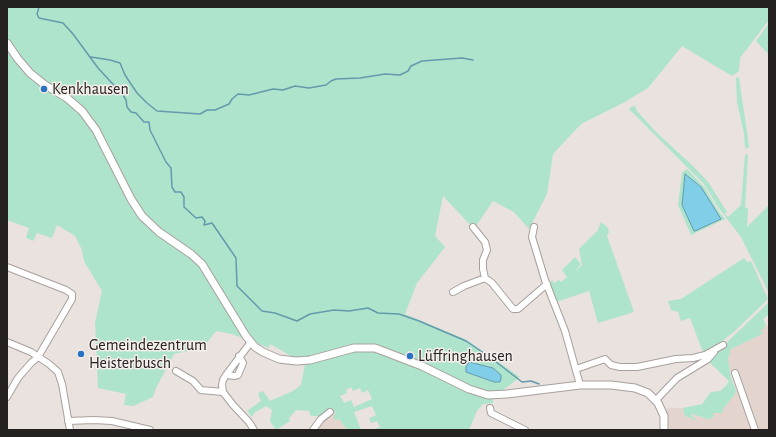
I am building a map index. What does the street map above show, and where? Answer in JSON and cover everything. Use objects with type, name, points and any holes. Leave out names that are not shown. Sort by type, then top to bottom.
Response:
[{"type":"main road","points":[[7,43],[18,59],[30,72],[45,84],[71,100],[85,114],[96,130],[138,210],[153,227],[191,254],[202,264],[251,342],[259,350],[270,356],[296,362],[310,360],[354,348],[375,348],[409,360],[469,389],[485,394],[507,394],[580,385],[612,385],[635,388],[648,393],[656,400],[664,416],[664,430]]},
{"type":"street","points":[[473,227],[485,242],[487,250],[483,260],[485,278],[494,286],[513,309],[518,309],[547,284]]},
{"type":"street","points":[[534,227],[532,237],[547,284],[564,329],[580,385]]},
{"type":"street","points":[[7,267],[66,290],[72,294],[72,299],[38,357],[31,362],[18,378],[7,396]]},
{"type":"street","points":[[453,292],[485,278]]},
{"type":"street","points":[[7,342],[31,352],[58,372],[62,384],[70,430]]},
{"type":"street","points":[[251,342],[226,375],[222,385],[223,392],[254,430]]},
{"type":"street","points":[[656,400],[677,378],[708,359],[723,345]]},
{"type":"street","points":[[576,369],[605,359],[611,365],[620,367],[637,367],[676,359],[693,358],[717,350]]},
{"type":"street","points":[[226,375],[238,375],[243,364],[239,356]]},
{"type":"street","points":[[693,358],[694,368]]},
{"type":"street","points":[[176,371],[193,381],[201,390],[223,392]]},
{"type":"street","points":[[735,373],[755,430]]},
{"type":"street","points":[[490,408],[491,413],[525,430]]},
{"type":"street","points":[[313,430],[321,419],[330,412]]},
{"type":"street","points":[[68,421],[112,421],[150,430]]},
{"type":"shaded area","points":[[766,325],[769,326],[769,430],[758,430],[741,382],[733,373],[731,374],[728,358],[731,349],[762,334],[761,330]]},
{"type":"shaded area","points":[[736,390],[740,395],[751,430],[667,430],[664,409],[683,408],[684,415],[695,418],[691,415],[692,414],[703,418],[714,413],[721,413],[735,394]]},
{"type":"shaded area","points":[[330,409],[336,413],[347,430],[311,430],[319,415]]},
{"type":"green space","points":[[7,7],[769,7],[769,20],[740,58],[739,71],[732,76],[682,46],[648,88],[623,103],[581,124],[553,154],[547,194],[529,229],[514,212],[493,201],[474,229],[443,196],[435,236],[445,247],[417,283],[405,314],[467,340],[520,377],[493,398],[493,403],[483,404],[477,411],[469,430],[372,430],[380,427],[377,421],[371,423],[369,418],[376,415],[372,406],[354,412],[361,430],[347,430],[339,419],[337,420],[333,418],[336,413],[330,409],[323,416],[311,416],[309,411],[296,410],[289,418],[290,421],[276,430],[270,421],[272,410],[266,406],[254,413],[252,417],[247,411],[261,401],[258,393],[263,391],[270,401],[293,391],[301,385],[305,364],[270,344],[269,348],[232,334],[216,331],[203,348],[174,354],[156,388],[153,397],[133,406],[124,405],[126,394],[98,388],[95,323],[102,291],[84,261],[82,250],[75,236],[57,225],[52,238],[37,233],[33,241],[26,238],[29,228],[7,220]],"holes":[[[351,387],[353,391],[360,388],[362,393],[368,390],[372,399],[354,407],[351,400],[344,403],[340,396],[347,393],[346,390]]]},
{"type":"green space","points":[[769,23],[769,55],[756,41]]},
{"type":"green space","points":[[736,77],[739,78],[747,132],[749,147],[746,149],[737,102]]},
{"type":"green space","points":[[635,106],[637,111],[657,133],[709,183],[727,212],[725,214],[728,217],[741,205],[745,155],[748,155],[745,208],[748,208],[747,227],[769,205],[769,293],[741,237],[718,207],[704,184],[629,109]]},
{"type":"green space","points":[[687,169],[705,188],[719,212],[725,219],[691,235],[678,205],[682,173]]},
{"type":"green space","points":[[601,222],[608,228],[609,232],[607,236],[634,312],[598,323],[589,291],[556,302],[549,283],[552,280],[554,283],[559,280],[561,282],[567,277],[562,270],[575,257],[581,264],[574,272],[582,265],[579,249],[598,230]]},
{"type":"green space","points":[[744,258],[747,262],[751,261],[768,299],[735,331],[709,351],[703,352],[690,318],[681,321],[678,312],[671,310],[668,301],[681,299]]},
{"type":"green space","points":[[769,302],[769,314],[763,319],[766,325],[764,326],[765,328],[761,330],[762,334],[731,349],[728,358],[731,378],[736,390],[735,394],[723,409],[722,413],[714,413],[713,418],[708,419],[692,414],[691,415],[695,420],[684,415],[683,408],[702,404],[711,392],[720,391],[726,386],[729,381],[708,361],[715,352]]},
{"type":"water","points":[[685,174],[701,187],[721,219],[695,231],[682,205]]},
{"type":"water","points":[[469,362],[493,368],[501,375],[500,382],[494,382],[466,372],[466,367]]},
{"type":"waterway","points":[[39,7],[37,14],[39,18],[63,23],[98,68],[123,95],[126,100],[127,107],[131,112],[136,113],[144,122],[149,122],[150,130],[166,162],[171,168],[172,187],[175,192],[181,192],[184,197],[184,207],[196,218],[202,217],[205,221],[204,225],[212,223],[236,258],[237,286],[262,311],[275,313],[297,321],[310,314],[334,310],[349,311],[368,308],[378,313],[399,314],[466,341],[522,382],[531,381],[539,384]]},
{"type":"waterway","points":[[91,57],[120,63],[125,75],[137,93],[157,111],[200,114],[207,110],[215,110],[229,104],[238,94],[249,95],[273,89],[283,90],[295,86],[309,88],[326,85],[336,79],[360,78],[385,74],[400,75],[408,71],[411,66],[422,61],[462,58],[473,60]]},
{"type":"place","name":"Kenkhausen","points":[[44,89]]},
{"type":"place","name":"Gemeindezentrum Heisterbusch","points":[[81,354]]},
{"type":"place","name":"Lüffringhausen","points":[[410,356]]}]
